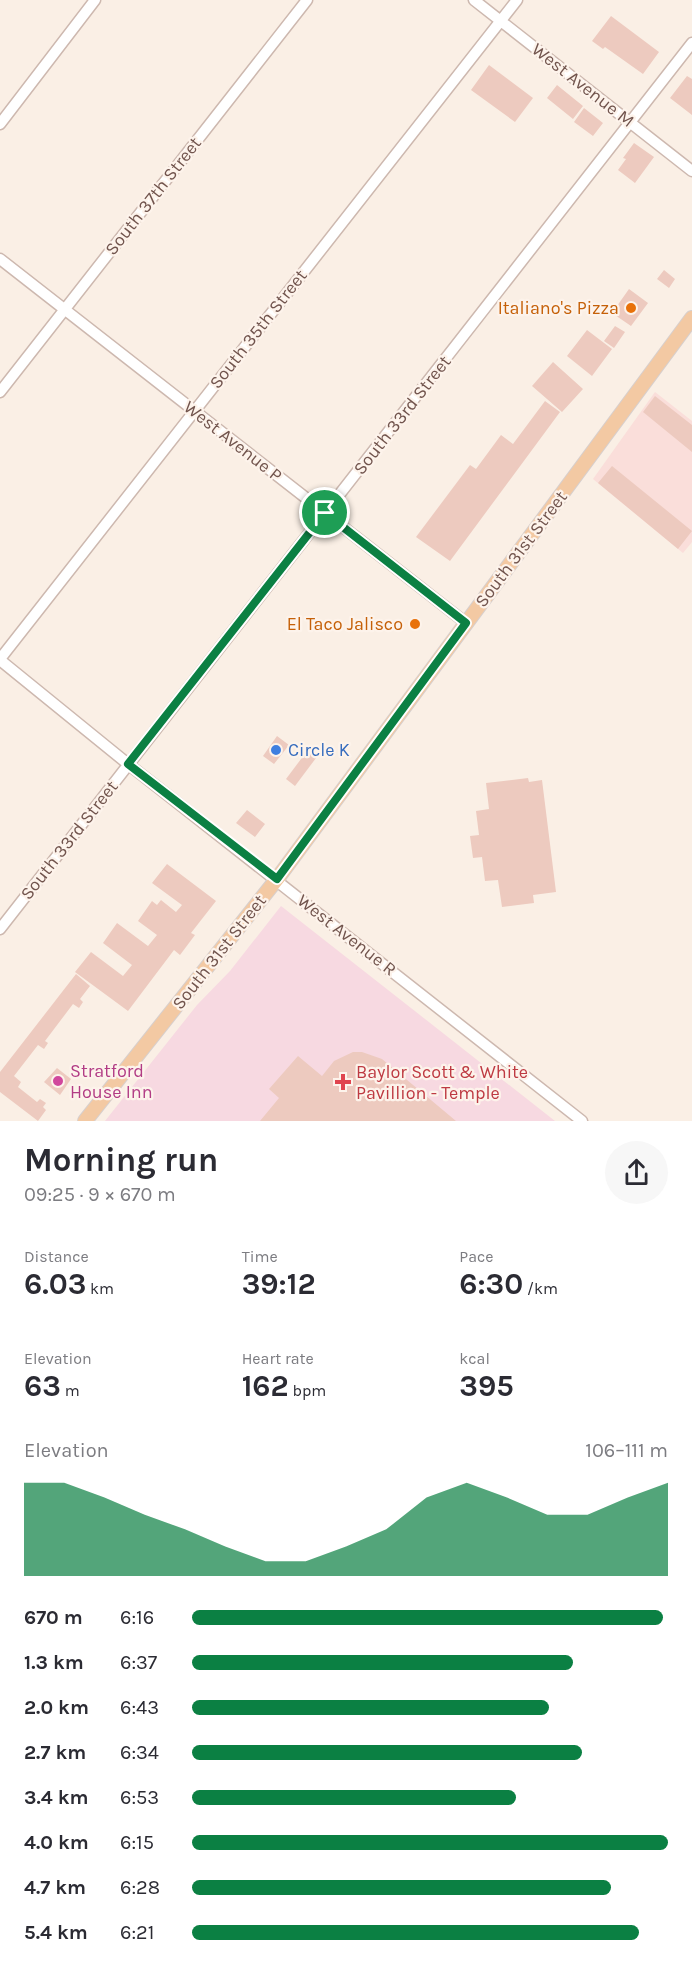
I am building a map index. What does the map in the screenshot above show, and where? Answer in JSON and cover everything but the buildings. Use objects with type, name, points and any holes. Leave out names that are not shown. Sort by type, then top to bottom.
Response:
[{"type":"main road","name":"South 31st Street","points":[[85,1121],[277,879],[692,318]]},
{"type":"street","points":[[0,124],[96,0]]},
{"type":"street","name":"South 37th Street","points":[[0,392],[307,0]]},
{"type":"street","name":"West Avenue M","points":[[474,0],[692,171]]},
{"type":"street","name":"South 35th Street","points":[[0,660],[517,0]]},
{"type":"street","name":"South 33rd Street","points":[[0,929],[692,43]]},
{"type":"street","name":"West Avenue P","points":[[0,259],[466,623]]},
{"type":"street","name":"West Avenue R","points":[[0,660],[128,764],[582,1121]]},
{"type":"shaded area","points":[[655,392],[692,421],[692,542],[683,553],[593,479]]},
{"type":"shaded area","points":[[281,906],[555,1121],[105,1121],[197,1005],[230,971]]},
{"type":"place","name":"Italiano's Pizza","points":[[631,308]]},
{"type":"place","name":"El Taco Jalisco","points":[[415,624]]},
{"type":"place","name":"Circle K","points":[[276,750]]},
{"type":"place","name":"Stratford House Inn","points":[[58,1081]]},
{"type":"place","name":"Baylor Scott & White Pavillion - Temple","points":[[343,1082]]},
{"type":"route","points":[[325,513],[466,623],[277,879],[128,764],[325,513]]}]
